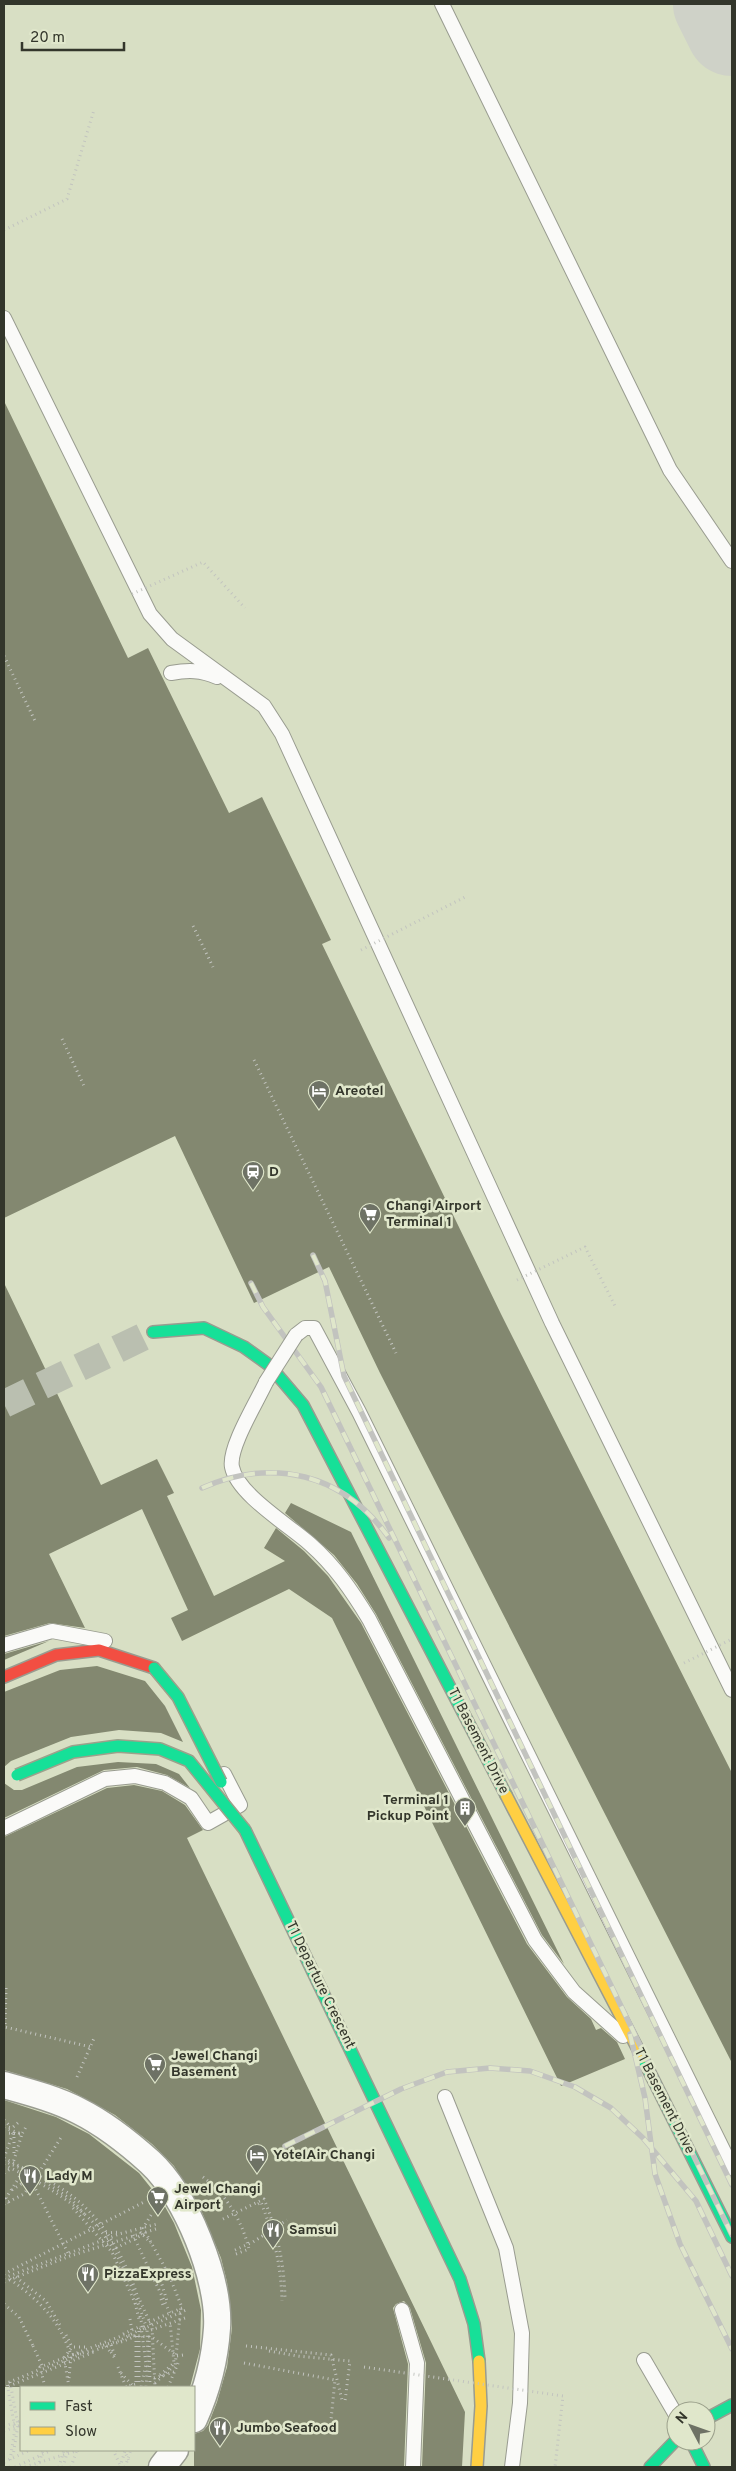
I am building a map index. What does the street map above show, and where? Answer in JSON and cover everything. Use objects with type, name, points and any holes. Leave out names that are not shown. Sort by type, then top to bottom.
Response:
[{"type":"main road","name":"T1 Basement Drive","points":[[154,1332],[204,1328],[244,1347],[269,1365],[303,1405],[638,2049],[732,2237]]},
{"type":"main road","name":"T1 Departure Crescent","points":[[4,1677],[56,1654],[100,1650],[154,1668],[178,1697],[245,1830],[449,2255],[469,2302],[481,2358],[480,2443],[477,2467]]},
{"type":"main road","points":[[4,1782],[73,1752],[118,1746],[160,1749],[189,1761],[245,1830]]},
{"type":"main road","points":[[716,2414],[732,2405]]},
{"type":"main road","points":[[650,2467],[666,2450]]},
{"type":"main road","points":[[695,2451],[704,2467]]},
{"type":"street","points":[[4,2085],[34,2093],[79,2111],[151,2163],[178,2200],[197,2234],[214,2286],[217,2327],[208,2387],[195,2417]]},
{"type":"street","points":[[162,2467],[174,2451]]},
{"type":"lane","points":[[442,4],[670,470],[732,562]]},
{"type":"lane","points":[[4,318],[150,614],[172,639],[264,706],[282,734],[552,1323],[732,1690]]},
{"type":"lane","points":[[171,673],[188,670],[208,673],[233,684]]},
{"type":"lane","points":[[638,2049],[574,1992],[535,1940],[369,1619],[347,1583],[310,1544],[259,1503],[240,1482],[232,1466],[234,1449],[266,1382],[296,1335],[304,1328],[314,1328],[360,1412],[732,2168]]},
{"type":"lane","points":[[4,1645],[52,1631],[120,1644],[147,1653],[168,1669],[240,1805],[208,1823],[192,1798],[165,1783],[135,1776],[105,1779],[4,1828]]},
{"type":"lane","points":[[445,2097],[506,2248],[522,2333],[520,2403],[512,2467]]},
{"type":"lane","points":[[402,2310],[417,2363],[413,2467]]},
{"type":"lane","points":[[644,2360],[668,2401]]},
{"type":"path","points":[[4,230],[67,200],[94,110]]},
{"type":"path","points":[[132,594],[203,562],[245,608]]},
{"type":"path","points":[[4,656],[36,723]]},
{"type":"path","points":[[361,950],[467,896]]},
{"type":"path","points":[[193,926],[213,967]]},
{"type":"path","points":[[62,1039],[84,1086]]},
{"type":"path","points":[[254,1060],[396,1353]]},
{"type":"path","points":[[517,1280],[586,1247],[615,1306]]},
{"type":"path","points":[[684,1663],[732,1639]]},
{"type":"path","points":[[6,1988],[5,2027],[91,2046]]},
{"type":"path","points":[[4,2204],[24,2194],[79,2111]]},
{"type":"path","points":[[4,2120],[14,2131],[4,2151]]},
{"type":"path","points":[[4,2127],[14,2129],[4,2162]]},
{"type":"path","points":[[4,2127],[12,2128],[14,2133],[13,2169]]},
{"type":"path","points":[[4,2133],[22,2134],[13,2169]]},
{"type":"path","points":[[4,2162],[13,2169],[32,2177],[71,2204],[104,2233],[125,2269],[144,2328],[146,2364],[142,2386]]},
{"type":"path","points":[[4,2162],[59,2187],[99,2222],[126,2265],[144,2328],[148,2360],[142,2386]]},
{"type":"path","points":[[4,2162],[69,2204],[112,2252],[144,2328],[142,2386]]},
{"type":"path","points":[[4,2162],[16,2163],[72,2200],[115,2248],[152,2327],[155,2386]]},
{"type":"path","points":[[4,2162],[29,2174],[77,2208],[110,2244],[129,2283],[144,2328],[142,2386]]},
{"type":"path","points":[[4,2173],[22,2163],[70,2256]]},
{"type":"path","points":[[8,2203],[6,2198],[24,2170]]},
{"type":"path","points":[[194,2181],[203,2177],[225,2197],[247,2241],[249,2249],[228,2258]]},
{"type":"path","points":[[4,2196],[30,2178]]},
{"type":"path","points":[[197,2234],[237,2211],[264,2199],[273,2221],[284,2266],[285,2297]]},
{"type":"path","points":[[69,2386],[71,2355],[63,2333],[43,2305],[4,2274],[149,2200]]},
{"type":"path","points":[[197,2234],[260,2202],[270,2225],[281,2269],[282,2301]]},
{"type":"path","points":[[140,2232],[155,2208]]},
{"type":"path","points":[[226,2253],[253,2242],[287,2220]]},
{"type":"path","points":[[4,2278],[119,2234],[165,2222],[115,2248]]},
{"type":"path","points":[[234,2254],[284,2224]]},
{"type":"path","points":[[112,2252],[162,2227]]},
{"type":"path","points":[[134,2232],[143,2228]]},
{"type":"path","points":[[4,2282],[70,2256],[160,2228],[168,2232]]},
{"type":"path","points":[[134,2232],[154,2284],[171,2314],[174,2363],[143,2386]]},
{"type":"path","points":[[104,2233],[140,2232],[155,2247],[170,2275],[181,2305],[171,2386]]},
{"type":"path","points":[[4,2268],[46,2301],[72,2346]]},
{"type":"path","points":[[158,2275],[167,2301]]},
{"type":"path","points":[[153,2276],[164,2308]]},
{"type":"path","points":[[4,2304],[19,2317],[32,2340],[40,2368]]},
{"type":"path","points":[[71,2355],[110,2344],[144,2328],[190,2307],[171,2314],[144,2328],[136,2333]]},
{"type":"path","points":[[34,2346],[45,2372],[136,2333],[181,2310]]},
{"type":"path","points":[[114,2352],[106,2348],[119,2337],[136,2333],[171,2314]]},
{"type":"path","points":[[114,2352],[105,2345],[122,2333],[192,2316]]},
{"type":"path","points":[[130,2319],[136,2333],[142,2386]]},
{"type":"path","points":[[144,2386],[178,2363],[167,2320]]},
{"type":"path","points":[[4,2386],[152,2327]]},
{"type":"path","points":[[13,2456],[18,2425],[10,2380],[144,2328]]},
{"type":"path","points":[[136,2333],[143,2337],[146,2343]]},
{"type":"path","points":[[136,2333],[147,2345],[142,2386]]},
{"type":"path","points":[[72,2346],[96,2347],[110,2344]]},
{"type":"path","points":[[110,2344],[114,2352]]},
{"type":"path","points":[[110,2344],[115,2360]]},
{"type":"path","points":[[10,2460],[15,2429],[7,2383],[81,2352],[110,2344]]},
{"type":"path","points":[[69,2386],[64,2358],[72,2346]]},
{"type":"path","points":[[171,2386],[185,2346]]},
{"type":"path","points":[[255,2348],[297,2356],[350,2361],[345,2401]]},
{"type":"path","points":[[171,2386],[177,2371],[189,2354]]},
{"type":"path","points":[[242,2363],[335,2380],[331,2420]]},
{"type":"path","points":[[364,2367],[563,2396],[555,2467]]},
{"type":"path","points":[[126,2386],[117,2368],[137,2383],[177,2371]]},
{"type":"path","points":[[144,2386],[177,2371]]},
{"type":"path","points":[[4,2426],[20,2421]]},
{"type":"path","points":[[4,2431],[20,2425]]},
{"type":"path","points":[[9,2467],[4,2463],[28,2451]]},
{"type":"path","points":[[38,2467],[43,2451]]},
{"type":"path","points":[[15,2467],[50,2451]]},
{"type":"path","points":[[58,2467],[66,2451]]},
{"type":"path","points":[[63,2467],[66,2451]]},
{"type":"path","points":[[26,2467],[75,2451]]},
{"type":"path","points":[[72,2467],[78,2451]]},
{"type":"path","points":[[114,2451],[122,2467]]},
{"type":"path","points":[[122,2467],[125,2451]]},
{"type":"path","points":[[125,2451],[133,2467]]},
{"type":"path","points":[[122,2467],[130,2451]]},
{"type":"shaded area","points":[[4,4],[732,4],[732,2467],[4,2467]]},
{"type":"building","name":"Changi Airport Terminal 1","points":[[4,401],[128,658],[148,648],[229,813],[262,797],[331,940],[322,944],[501,1314],[732,1773],[732,2063],[380,1373],[329,1267],[254,1303],[175,1136],[4,1218]]},
{"type":"building","points":[[4,1283],[101,1485],[157,1459],[174,1493],[167,1496],[214,1596],[285,1561],[264,1548],[276,1528],[304,1551],[328,1576],[361,1623],[527,1944],[567,1997],[591,2019],[596,2030],[601,2028],[617,2042],[625,2059],[561,2086],[332,1618],[289,1589],[182,1641],[171,1618],[188,1610],[142,1509],[49,1554],[85,1628],[50,1623],[4,1636]]},
{"type":"building","points":[[291,1503],[351,1532],[564,1964],[542,1935],[376,1614],[357,1584],[334,1555],[285,1513]]},
{"type":"building","points":[[49,1641],[4,1660],[4,1654]]},
{"type":"building","points":[[97,1666],[145,1681],[165,1706],[183,1742],[161,1733],[119,1730],[71,1737],[11,1761],[4,1767],[4,1692],[60,1670]]},
{"type":"building","points":[[118,1762],[156,1764],[179,1774],[190,1788],[167,1775],[137,1767],[104,1770],[4,1818],[4,1783],[14,1790],[22,1790],[77,1767]]},
{"type":"building","name":"Jewel Changi Basement","points":[[134,1785],[162,1791],[185,1805],[203,1830],[187,1838],[465,2412],[462,2467],[422,2467],[426,2363],[410,2308],[404,2301],[396,2304],[393,2308],[408,2364],[404,2467],[194,2467],[195,2434],[203,2431],[208,2425],[217,2402],[227,2367],[232,2328],[227,2282],[221,2258],[201,2210],[174,2166],[152,2144],[115,2115],[67,2089],[4,2070],[4,1837],[107,1788]]},
{"type":"building","points":[[4,2100],[56,2117],[89,2134],[139,2173],[163,2203],[174,2223],[192,2267],[201,2310],[200,2349],[190,2386],[4,2387]]},
{"type":"taxiway","points":[[719,4],[732,30]]},
{"type":"tunnel","points":[[4,1404],[153,1332]]},
{"type":"railway","points":[[313,1255],[325,1281],[344,1376],[732,2185]]},
{"type":"railway","points":[[251,1283],[263,1307],[321,1387],[732,2235]]},
{"type":"railway","points":[[202,1488],[229,1479],[255,1474],[280,1473],[305,1477],[328,1485],[350,1498],[371,1516],[389,1538]]},
{"type":"railway","points":[[630,2034],[645,2098],[655,2174],[680,2244],[732,2349]]},
{"type":"railway","points":[[285,2146],[401,2089],[447,2072],[490,2068],[530,2071],[575,2087],[611,2108],[643,2138],[696,2201],[732,2276]]},
{"type":"traffic: fast","points":[[153,1332],[204,1328],[244,1347],[269,1365],[303,1405],[506,1795]]},
{"type":"traffic: fast","points":[[154,1668],[178,1697],[221,1782]]},
{"type":"traffic: fast","points":[[17,1775],[73,1752],[118,1746],[160,1749],[189,1761],[245,1830]]},
{"type":"traffic: fast","points":[[245,1830],[460,2279],[474,2324],[479,2361]]},
{"type":"traffic: fast","points":[[642,2057],[732,2237]]},
{"type":"traffic: fast","points":[[716,2414],[732,2405]]},
{"type":"traffic: fast","points":[[650,2467],[666,2450]]},
{"type":"traffic: fast","points":[[696,2451],[704,2467]]},
{"type":"traffic: slow","points":[[506,1795],[642,2057]]},
{"type":"traffic: slow","points":[[477,2467],[481,2406],[479,2361]]},
{"type":"traffic: jam","points":[[4,1677],[56,1655],[99,1650],[154,1668]]},
{"type":"place","name":"Areotel","points":[[319,1110]]},
{"type":"place","name":"D","points":[[253,1191]]},
{"type":"place","name":"Changi Airport Terminal 1","points":[[370,1233]]},
{"type":"place","name":"Terminal 1 Pickup Point","points":[[465,1827]]},
{"type":"place","name":"Jewel Changi Basement","points":[[155,2083]]},
{"type":"place","name":"YotelAir Changi","points":[[257,2174]]},
{"type":"place","name":"Lady M","points":[[30,2195]]},
{"type":"place","name":"Jewel Changi Airport","points":[[158,2216]]},
{"type":"place","name":"Samsui","points":[[273,2249]]},
{"type":"place","name":"PizzaExpress","points":[[88,2293]]},
{"type":"place","name":"Jumbo Seafood","points":[[220,2447]]}]
